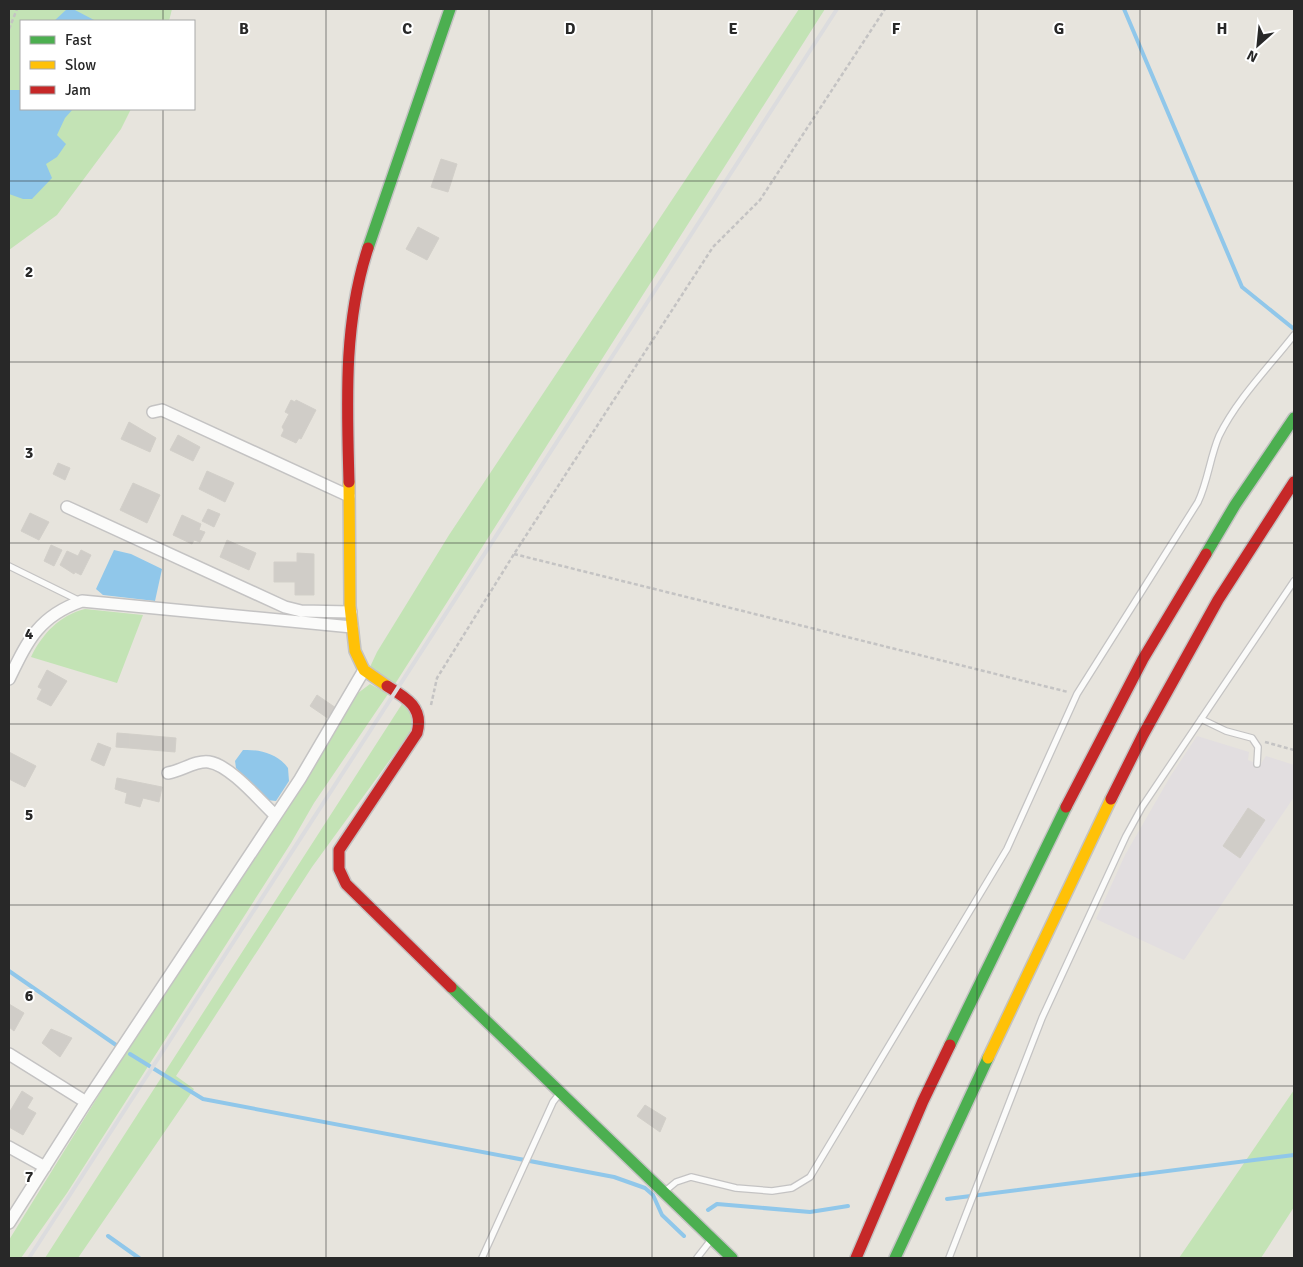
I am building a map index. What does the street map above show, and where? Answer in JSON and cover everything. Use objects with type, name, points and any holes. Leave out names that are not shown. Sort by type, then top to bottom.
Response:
[{"type":"main road","points":[[450,9],[369,245],[353,302],[348,371],[351,612],[356,657],[364,670],[406,699],[418,713],[420,721],[417,734],[339,850],[336,864],[346,885],[365,904],[732,1258]]},
{"type":"main road","points":[[856,1258],[924,1101],[1076,789],[1138,668],[1225,522],[1294,418]]},
{"type":"main road","points":[[895,1258],[1073,876],[1143,736],[1218,600],[1294,482]]},
{"type":"street","points":[[153,412],[162,410],[349,496]]},
{"type":"street","points":[[67,507],[284,607],[301,611],[351,612]]},
{"type":"street","points":[[9,679],[24,648],[46,621],[61,609],[82,602],[352,627]]},
{"type":"street","points":[[9,1223],[86,1102],[336,721],[364,670]]},
{"type":"street","points":[[168,773],[186,769],[199,763],[216,764],[242,783],[275,815]]},
{"type":"street","points":[[9,1054],[86,1102]]},
{"type":"street","points":[[9,1147],[45,1167]]},
{"type":"lane","points":[[664,1192],[676,1182],[691,1177],[736,1188],[772,1191],[792,1188],[810,1177],[1007,849],[1077,694],[1198,502],[1206,485],[1219,437],[1231,416],[1293,337]]},
{"type":"lane","points":[[9,566],[82,602]]},
{"type":"lane","points":[[949,1258],[1042,1018],[1122,845],[1142,807],[1294,581]]},
{"type":"lane","points":[[1201,719],[1226,731],[1252,738],[1258,747],[1257,764]]},
{"type":"lane","points":[[482,1258],[553,1102],[560,1092]]},
{"type":"lane","points":[[697,1258],[712,1239]]},
{"type":"path","points":[[9,29],[17,9]]},
{"type":"path","points":[[420,721],[425,720],[429,712],[437,678],[514,554],[713,248],[760,200],[885,9]]},
{"type":"path","points":[[514,554],[1077,694]]},
{"type":"path","points":[[1252,738],[1294,750]]},
{"type":"shaded area","points":[[1197,736],[1249,752],[1248,760],[1260,765],[1266,756],[1294,765],[1294,797],[1184,960],[1096,919],[1125,855],[1170,777]]},
{"type":"green space","points":[[9,9],[172,9],[169,20],[20,20],[20,110],[130,110],[121,129],[57,215],[9,250]]},
{"type":"green space","points":[[799,9],[825,9],[395,684],[370,667],[377,652],[449,535]]},
{"type":"green space","points":[[85,609],[143,615],[117,683],[31,657],[46,633],[68,616]]},
{"type":"green space","points":[[370,684],[388,694],[314,803],[291,843],[67,1193],[21,1258],[9,1258],[9,1240],[128,1048],[230,896],[358,693]]},
{"type":"green space","points":[[402,704],[412,713],[411,731],[312,867],[176,1076],[194,1089],[78,1258],[45,1258]]},
{"type":"green space","points":[[1294,1090],[1294,1207],[1261,1258],[1179,1258]]},
{"type":"water","points":[[67,9],[73,9],[94,20],[55,20]]},
{"type":"water","points":[[9,90],[20,90],[20,110],[72,110],[65,118],[57,135],[66,144],[57,157],[46,164],[52,178],[32,199],[23,199],[9,194]]},
{"type":"water","points":[[114,550],[131,554],[162,569],[155,601],[103,595],[96,589]]},
{"type":"water","points":[[243,750],[256,750],[268,753],[279,759],[288,768],[289,781],[276,801],[267,800],[236,768],[235,761]]},
{"type":"building","points":[[441,159],[457,164],[448,192],[431,187]]},
{"type":"building","points":[[418,227],[439,238],[427,260],[406,249]]},
{"type":"building","points":[[291,400],[295,402],[296,400],[316,410],[301,439],[299,438],[296,443],[281,436],[284,430],[282,427],[289,414],[285,412]]},
{"type":"building","points":[[129,422],[156,438],[150,452],[121,439]]},
{"type":"building","points":[[178,435],[200,447],[193,461],[170,450]]},
{"type":"building","points":[[58,463],[70,468],[65,480],[53,474]]},
{"type":"building","points":[[207,471],[234,483],[225,502],[199,489]]},
{"type":"building","points":[[133,483],[160,495],[147,523],[120,510]]},
{"type":"building","points":[[208,509],[220,514],[214,527],[202,521]]},
{"type":"building","points":[[30,513],[49,522],[39,540],[21,531]]},
{"type":"building","points":[[182,515],[201,524],[199,530],[205,532],[200,542],[194,540],[192,544],[173,535]]},
{"type":"building","points":[[227,540],[256,553],[249,570],[220,557]]},
{"type":"building","points":[[51,545],[62,550],[54,566],[44,561]]},
{"type":"building","points":[[81,550],[91,555],[81,575],[75,572],[74,574],[60,565],[67,551],[78,556]]},
{"type":"building","points":[[297,553],[314,554],[314,595],[295,595],[295,582],[274,582],[274,562],[297,562]]},
{"type":"building","points":[[47,670],[67,681],[51,706],[37,699],[42,689],[38,687]]},
{"type":"building","points":[[317,695],[336,708],[329,719],[310,706]]},
{"type":"building","points":[[117,733],[130,734],[129,748],[116,747]]},
{"type":"building","points":[[130,734],[176,738],[175,752],[129,748]]},
{"type":"building","points":[[98,743],[111,748],[104,766],[91,760]]},
{"type":"building","points":[[9,752],[36,766],[25,787],[9,779]]},
{"type":"building","points":[[117,778],[162,787],[159,802],[143,798],[140,807],[125,803],[127,793],[115,789]]},
{"type":"building","points":[[1248,808],[1265,820],[1240,858],[1223,846]]},
{"type":"building","points":[[9,1004],[24,1013],[14,1031],[9,1027]]},
{"type":"building","points":[[51,1029],[72,1038],[60,1057],[42,1043]]},
{"type":"building","points":[[22,1091],[33,1098],[27,1108],[36,1113],[23,1135],[9,1127],[9,1113]]},
{"type":"building","points":[[645,1105],[666,1118],[660,1132],[637,1116]]},
{"type":"waterway","points":[[1124,9],[1242,287],[1294,329]]},
{"type":"waterway","points":[[9,971],[116,1045]]},
{"type":"waterway","points":[[130,1054],[203,1099],[614,1177],[645,1188],[653,1195],[662,1215],[684,1236]]},
{"type":"waterway","points":[[947,1199],[1294,1155]]},
{"type":"waterway","points":[[708,1210],[717,1204],[810,1212],[848,1206]]},
{"type":"waterway","points":[[108,1236],[139,1258]]},
{"type":"railway","points":[[29,1258],[837,9]]},
{"type":"traffic: fast","points":[[368,248],[450,9]]},
{"type":"traffic: fast","points":[[1206,554],[1235,505],[1294,418]]},
{"type":"traffic: fast","points":[[950,1045],[1066,807]]},
{"type":"traffic: fast","points":[[451,987],[732,1258]]},
{"type":"traffic: fast","points":[[895,1258],[988,1058]]},
{"type":"traffic: slow","points":[[349,482],[350,606],[355,651],[364,670],[387,686]]},
{"type":"traffic: slow","points":[[988,1058],[1111,799]]},
{"type":"traffic: jam","points":[[349,482],[348,364],[350,335],[354,306],[368,248]]},
{"type":"traffic: jam","points":[[1111,799],[1143,735],[1218,600],[1294,482]]},
{"type":"traffic: jam","points":[[1066,807],[1143,659],[1206,554]]},
{"type":"traffic: jam","points":[[387,686],[401,695],[416,710],[419,724],[417,733],[339,850],[339,869],[346,884],[451,987]]},
{"type":"traffic: jam","points":[[856,1258],[923,1101],[950,1045]]}]
